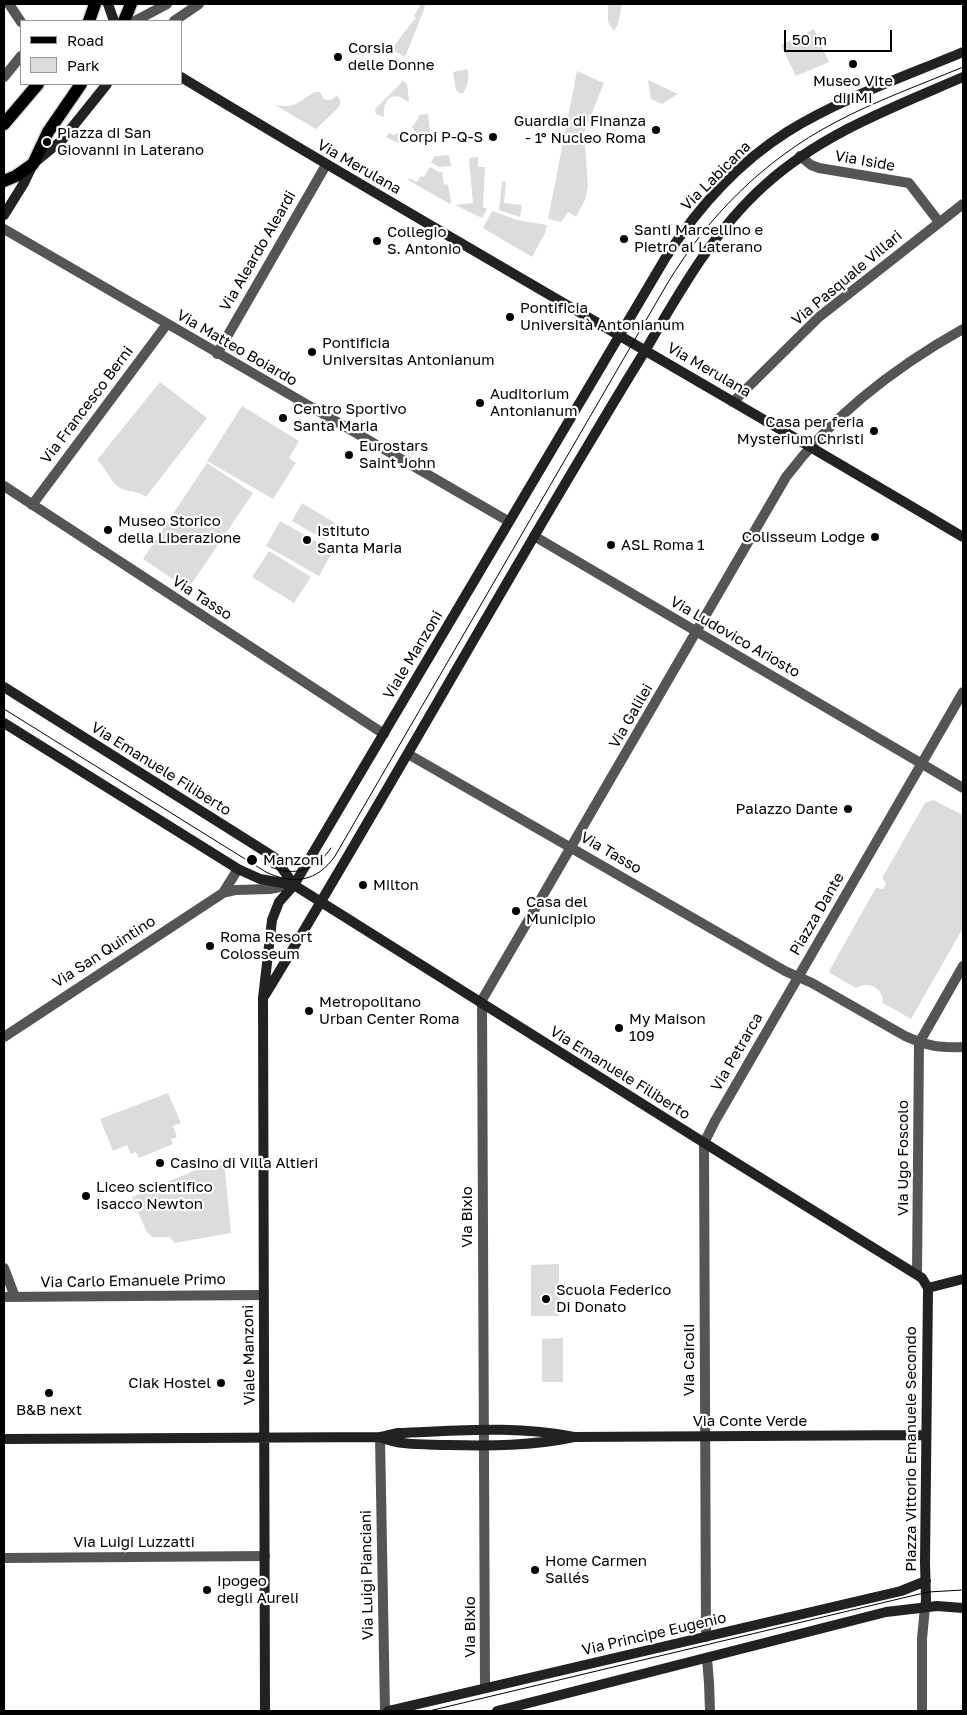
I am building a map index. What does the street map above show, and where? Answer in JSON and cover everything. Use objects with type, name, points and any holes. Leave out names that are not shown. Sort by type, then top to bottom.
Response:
[{"type":"main road","points":[[89,20],[95,4]]},
{"type":"main road","points":[[108,4],[114,20]]},
{"type":"main road","points":[[124,20],[132,4]]},
{"type":"main road","name":"Via Labicana","points":[[619,336],[683,231],[719,190],[760,151],[787,132],[820,114],[963,52]]},
{"type":"main road","points":[[263,998],[688,278],[723,230],[757,192],[800,156],[844,130],[963,77]]},
{"type":"main road","name":"Via Merulana","points":[[182,78],[619,336],[812,446],[963,537]]},
{"type":"main road","points":[[4,124],[37,85]]},
{"type":"main road","points":[[4,216],[24,183],[48,132],[80,85]]},
{"type":"main road","points":[[4,181],[16,176],[33,164],[62,140],[106,85]]},
{"type":"main road","name":"Viale Manzoni","points":[[265,1711],[263,998],[272,920],[279,902],[294,885],[619,336]]},
{"type":"main road","name":"Via Emanuele Filiberto","points":[[4,687],[274,857],[294,885]]},
{"type":"main road","name":"Via Emanuele Filiberto","points":[[4,723],[238,869],[260,879],[294,885],[704,1143],[917,1274],[924,1279],[928,1288]]},
{"type":"main road","points":[[928,1288],[963,1279]]},
{"type":"main road","name":"Piazza Vittorio Emanuele Secondo","points":[[925,1607],[928,1288]]},
{"type":"main road","name":"Via Conte Verde","points":[[380,1438],[397,1432],[527,1430],[551,1432],[574,1437]]},
{"type":"main road","name":"Via Conte Verde","points":[[4,1439],[380,1438],[397,1443],[484,1445],[550,1442],[574,1437],[926,1435]]},
{"type":"main road","name":"Via Principe Eugenio","points":[[386,1711],[901,1591],[926,1581]]},
{"type":"main road","points":[[497,1711],[886,1612],[925,1607],[963,1608]]},
{"type":"street","points":[[9,4],[20,20]]},
{"type":"street","points":[[137,20],[167,4]]},
{"type":"street","points":[[175,20],[199,4]]},
{"type":"street","points":[[4,77],[20,57]]},
{"type":"street","name":"Via Iside","points":[[800,156],[811,165],[822,168],[908,183],[939,222]]},
{"type":"street","name":"Via Aleardo Aleardi","points":[[217,354],[326,164]]},
{"type":"street","name":"Via Pasquale Villari","points":[[733,402],[819,317],[963,204]]},
{"type":"street","name":"Via Matteo Boiardo","points":[[4,229],[508,521]]},
{"type":"street","name":"Via Francesco Berni","points":[[32,505],[167,324]]},
{"type":"street","name":"Via Galilei","points":[[481,1003],[786,477],[812,446],[879,384],[916,357],[963,329]]},
{"type":"street","name":"Via Tasso","points":[[4,486],[384,734]]},
{"type":"street","name":"Via Ludovico Ariosto","points":[[534,536],[921,764]]},
{"type":"street","name":"Piazza Dante","points":[[963,692],[798,977],[919,1042],[938,1048],[963,1047]]},
{"type":"street","name":"Via Tasso","points":[[408,754],[798,977]]},
{"type":"street","points":[[921,764],[963,788]]},
{"type":"street","name":"Via San Quintino","points":[[223,893],[238,869]]},
{"type":"street","name":"Via San Quintino","points":[[4,1037],[223,893],[236,890],[270,889],[294,885]]},
{"type":"street","points":[[919,1042],[963,966]]},
{"type":"street","name":"Via Petrarca","points":[[704,1143],[798,977]]},
{"type":"street","name":"Via Bixio","points":[[481,1003],[485,1688]]},
{"type":"street","name":"Via Ugo Foscolo","points":[[917,1274],[919,1042]]},
{"type":"street","name":"Via Cairoli","points":[[704,1143],[706,1637]]},
{"type":"street","points":[[4,1268],[15,1297]]},
{"type":"street","name":"Via Carlo Emanuele Primo","points":[[4,1297],[263,1296]]},
{"type":"street","name":"Via Luigi Pianciani","points":[[380,1438],[386,1711]]},
{"type":"street","name":"Via Luigi Luzzatti","points":[[4,1558],[265,1556]]},
{"type":"street","points":[[922,1711],[922,1639],[925,1607]]},
{"type":"street","points":[[707,1658],[710,1683],[710,1711]]},
{"type":"green space","points":[[421,4],[426,4],[404,57],[392,49],[416,18],[414,16]]},
{"type":"green space","points":[[608,4],[622,4],[618,24],[614,31],[608,22]]},
{"type":"green space","points":[[814,29],[829,62],[796,76],[781,45]]},
{"type":"green space","points":[[466,69],[468,71],[468,82],[463,93],[460,93],[456,90],[453,72]]},
{"type":"green space","points":[[577,71],[604,83],[584,133],[588,186],[585,200],[576,217],[568,212],[561,222],[548,219]]},
{"type":"green space","points":[[648,80],[678,94],[662,104],[651,99]]},
{"type":"green space","points":[[403,81],[407,84],[408,102],[397,96],[389,98],[386,101],[384,117],[376,114],[375,109]]},
{"type":"green space","points":[[315,92],[320,92],[324,99],[328,100],[333,99],[337,95],[341,102],[338,108],[316,129],[275,105],[293,105]]},
{"type":"green space","points":[[428,114],[430,133],[419,137],[412,127],[419,115]]},
{"type":"green space","points":[[407,130],[413,139],[408,141],[402,137],[398,143],[386,137],[389,133],[393,135]]},
{"type":"green space","points":[[449,155],[451,166],[439,167],[431,162],[435,156]]},
{"type":"green space","points":[[478,157],[478,167],[485,167],[483,207],[487,209],[482,218],[455,205],[473,203],[469,158]]},
{"type":"green space","points":[[430,167],[442,172],[444,185],[448,184],[450,204],[408,180],[409,178],[417,182],[421,176],[424,177]]},
{"type":"green space","points":[[502,181],[506,182],[504,203],[522,205],[520,217],[499,210]]},
{"type":"green space","points":[[492,211],[517,220],[547,225],[545,233],[532,257],[483,228]]},
{"type":"green space","points":[[160,382],[207,418],[146,497],[117,486],[97,460]]},
{"type":"green space","points":[[242,406],[299,441],[289,458],[296,463],[273,499],[207,461]]},
{"type":"green space","points":[[207,463],[253,493],[188,589],[143,559]]},
{"type":"green space","points":[[302,503],[335,523],[325,540],[292,521]]},
{"type":"green space","points":[[280,521],[333,551],[319,576],[266,546]]},
{"type":"green space","points":[[269,551],[311,577],[294,603],[252,577]]},
{"type":"green space","points":[[933,800],[963,815],[963,928],[911,1019],[883,1003],[881,994],[874,987],[865,985],[856,988],[829,971],[876,888],[883,889],[886,883],[882,878],[925,803]]},
{"type":"green space","points":[[168,1093],[181,1123],[173,1126],[177,1137],[171,1139],[173,1144],[139,1158],[136,1152],[131,1154],[127,1145],[113,1151],[100,1119]]},
{"type":"green space","points":[[222,1159],[224,1161],[231,1233],[174,1243],[170,1237],[152,1237],[146,1231],[132,1197]]},
{"type":"green space","points":[[559,1264],[559,1316],[531,1316],[531,1265]]},
{"type":"green space","points":[[563,1338],[563,1382],[542,1382],[542,1339]]},
{"type":"tram line","points":[[4,709],[266,872],[295,880],[304,879],[320,871],[335,856],[667,284],[701,235],[719,213],[761,172],[808,138],[865,108],[963,67]]},
{"type":"tram line","points":[[271,867],[288,871],[304,869],[319,862],[331,848]]},
{"type":"tram line","points":[[429,1711],[928,1592],[963,1590]]},
{"type":"place","name":"Corsia delle Donne","points":[[338,57]]},
{"type":"place","name":"Museo Vite di IMI","points":[[853,64]]},
{"type":"place","name":"Guardia di Finanza - 1° Nucleo Roma","points":[[656,130]]},
{"type":"place","name":"Corpi P-Q-S","points":[[493,137]]},
{"type":"place","name":"Piazza di San Giovanni in Laterano","points":[[47,142]]},
{"type":"place","name":"Santi Marcellino e Pietro al Laterano","points":[[624,239]]},
{"type":"place","name":"Collegio S. Antonio","points":[[377,241]]},
{"type":"place","name":"Pontificia Università Antonianum","points":[[510,317]]},
{"type":"place","name":"Pontificia Universitas Antonianum","points":[[312,352]]},
{"type":"place","name":"Auditorium Antonianum","points":[[480,403]]},
{"type":"place","name":"Centro Sportivo Santa Maria","points":[[283,418]]},
{"type":"place","name":"Casa per feria Mysterium Christi","points":[[874,431]]},
{"type":"place","name":"Eurostars Saint John","points":[[349,455]]},
{"type":"place","name":"Museo Storico della Liberazione","points":[[108,530]]},
{"type":"place","name":"Colisseum Lodge","points":[[875,537]]},
{"type":"place","name":"Istituto Santa Maria","points":[[307,540]]},
{"type":"place","name":"ASL Roma 1","points":[[611,545]]},
{"type":"place","name":"Palazzo Dante","points":[[848,809]]},
{"type":"place","name":"Manzoni","points":[[252,860]]},
{"type":"place","name":"Milton","points":[[363,885]]},
{"type":"place","name":"Casa del Municipio","points":[[516,911]]},
{"type":"place","name":"Roma Resort Colosseum","points":[[210,946]]},
{"type":"place","name":"Metropolitano Urban Center Roma","points":[[309,1011]]},
{"type":"place","name":"My Maison 109","points":[[619,1028]]},
{"type":"place","name":"Casino di Villa Altieri","points":[[160,1163]]},
{"type":"place","name":"Liceo scientifico Isacco Newton","points":[[86,1196]]},
{"type":"place","name":"Scuola Federico Di Donato","points":[[546,1299]]},
{"type":"place","name":"Ciak Hostel","points":[[221,1383]]},
{"type":"place","name":"B&B next","points":[[49,1393]]},
{"type":"place","name":"Home Carmen Sallés","points":[[535,1570]]},
{"type":"place","name":"Ipogeo degli Aureli","points":[[207,1590]]}]
